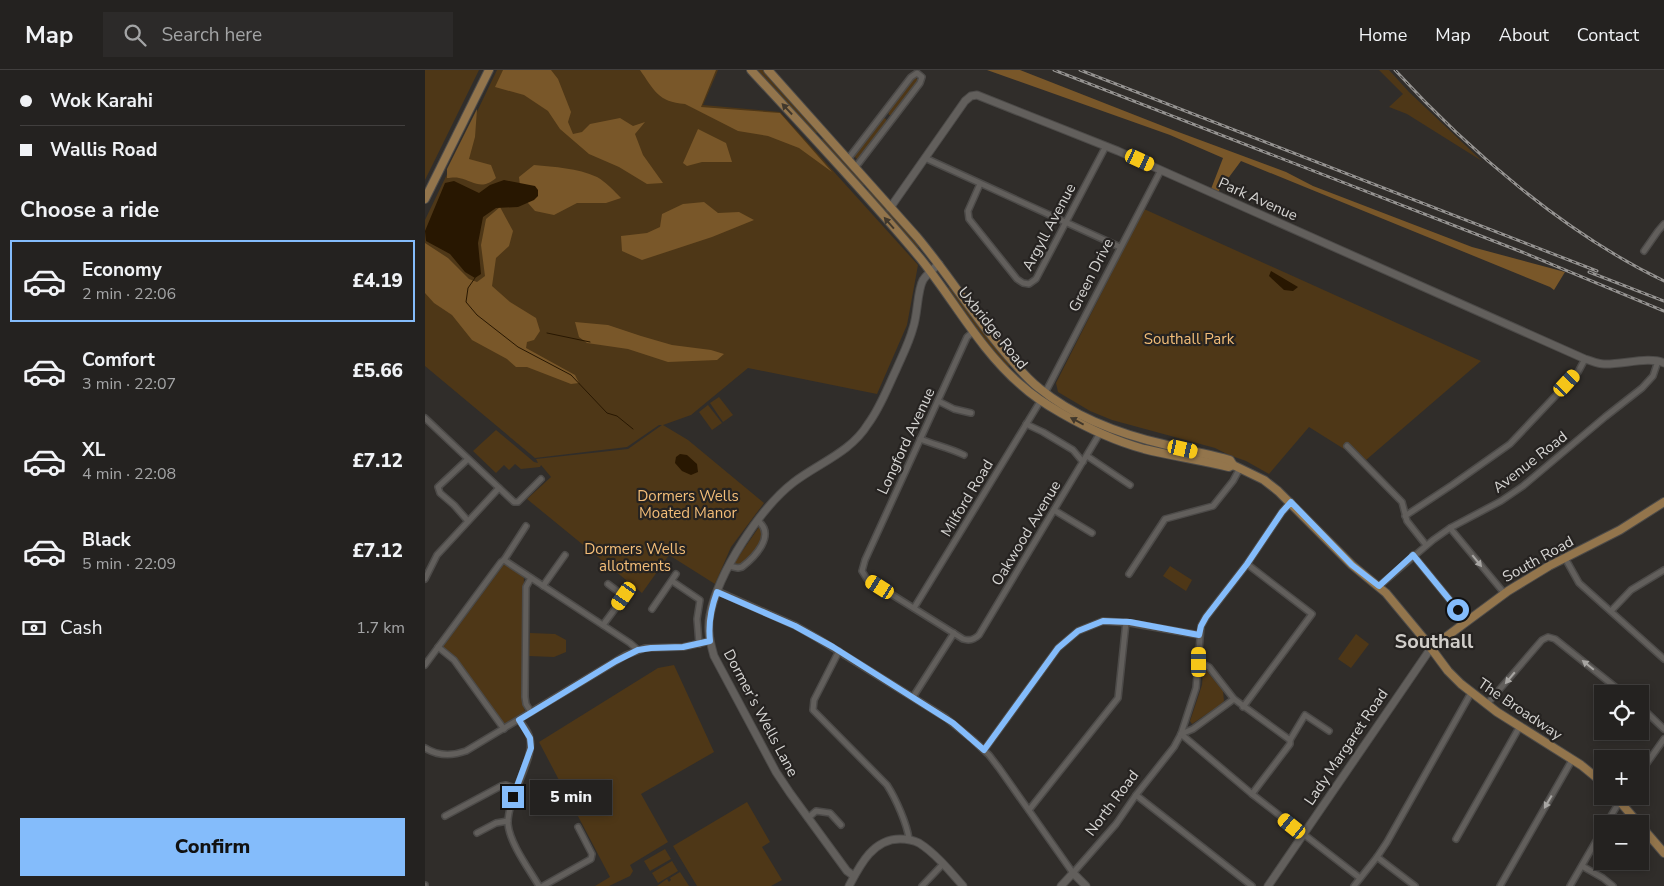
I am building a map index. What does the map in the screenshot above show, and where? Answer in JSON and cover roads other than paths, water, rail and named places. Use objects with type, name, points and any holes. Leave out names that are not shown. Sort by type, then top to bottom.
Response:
[{"type":"main road","points":[[425,199],[489,70]]},
{"type":"main road","name":"Uxbridge Road","points":[[751,70],[862,192],[930,272],[992,355],[1021,385],[1088,418],[1167,445],[1230,460],[1236,466]]},
{"type":"main road","name":"Uxbridge Road","points":[[768,70],[939,264],[993,338],[1043,397],[1075,421],[1100,433],[1133,445],[1229,467],[1236,466]]},
{"type":"main road","points":[[811,135],[814,138],[819,137],[822,132],[820,128]]},
{"type":"main road","points":[[862,192],[870,184]]},
{"type":"main road","points":[[1008,372],[1016,365]]},
{"type":"main road","points":[[1133,445],[1137,436]]},
{"type":"main road","name":"The Broadway","points":[[1236,466],[1264,480],[1291,502],[1352,565],[1379,586],[1469,696],[1487,704],[1594,776]]},
{"type":"main road","name":"South Road","points":[[1431,648],[1505,594],[1549,566],[1620,530],[1664,502]]},
{"type":"main road","points":[[1625,805],[1633,815]]},
{"type":"main road","points":[[1649,833],[1663,848]]},
{"type":"street","points":[[848,159],[911,77],[917,73],[920,74],[922,77],[920,83],[855,168]]},
{"type":"street","name":"Park Avenue","points":[[890,208],[965,101],[974,95],[993,100],[1106,146],[1585,359],[1603,364],[1661,362]]},
{"type":"street","name":"Argyll Avenue","points":[[981,184],[968,212],[969,219],[1017,280],[1029,284],[1036,279],[1106,146]]},
{"type":"street","points":[[925,158],[1120,247]]},
{"type":"street","name":"Green Drive","points":[[1043,397],[1161,170]]},
{"type":"street","points":[[1644,251],[1664,224]]},
{"type":"street","points":[[930,272],[939,264]]},
{"type":"street","name":"Dormer’s Wells Lane","points":[[854,876],[847,871],[789,793],[764,752],[717,660],[710,641],[709,623],[712,606],[729,566],[758,521],[787,488],[849,446],[867,427],[881,403],[910,337],[918,310],[921,286],[930,272]]},
{"type":"street","name":"Longford Avenue","points":[[914,608],[867,579],[863,573],[863,565],[967,337],[974,330]]},
{"type":"street","points":[[1405,516],[1511,444],[1578,372],[1585,359]]},
{"type":"street","name":"Avenue Road","points":[[1379,586],[1413,555],[1450,528],[1501,501],[1523,486],[1599,421],[1642,388],[1653,376],[1661,362]]},
{"type":"street","name":"Milford Road","points":[[914,608],[1043,397]]},
{"type":"street","points":[[938,400],[954,409],[971,413]]},
{"type":"street","points":[[425,418],[514,502],[518,502],[541,479]]},
{"type":"street","points":[[1026,424],[1073,450],[1083,462]]},
{"type":"street","name":"Oakwood Avenue","points":[[954,633],[968,640],[975,639],[979,635],[1100,433]]},
{"type":"street","points":[[921,438],[933,444],[948,447],[964,455]]},
{"type":"street","points":[[1347,446],[1402,502],[1405,508],[1405,516],[1426,545]]},
{"type":"street","points":[[1087,456],[1130,486]]},
{"type":"street","points":[[468,459],[438,488],[469,521]]},
{"type":"street","points":[[1129,574],[1165,519],[1213,506],[1233,482],[1236,466]]},
{"type":"street","points":[[425,578],[437,555],[499,488]]},
{"type":"street","name":"North Road","points":[[1061,886],[1116,824],[1135,795],[1164,760],[1181,734],[1194,694],[1199,662],[1201,626],[1291,502]]},
{"type":"street","points":[[1054,510],[1092,533]]},
{"type":"street","points":[[729,566],[742,567],[758,551],[764,539],[765,530],[758,521]]},
{"type":"street","points":[[426,664],[504,560],[526,526]]},
{"type":"street","points":[[1450,528],[1505,594]]},
{"type":"street","points":[[543,586],[565,555]]},
{"type":"street","points":[[1413,555],[1467,621]]},
{"type":"street","points":[[1565,558],[1579,583],[1664,659]]},
{"type":"street","points":[[504,560],[638,650]]},
{"type":"street","points":[[1243,707],[1312,614],[1247,564]]},
{"type":"street","points":[[1611,612],[1629,592],[1664,570]]},
{"type":"street","points":[[652,609],[676,574]]},
{"type":"street","points":[[531,578],[526,587],[525,697],[526,704],[531,712]]},
{"type":"street","points":[[672,580],[700,600],[712,606]]},
{"type":"street","points":[[608,584],[624,596]]},
{"type":"street","points":[[603,625],[629,590]]},
{"type":"street","points":[[717,592],[795,626],[839,651],[958,726],[984,750],[999,768],[1073,873],[1086,886]]},
{"type":"street","points":[[699,644],[697,619],[700,600]]},
{"type":"street","points":[[913,697],[954,633],[914,608]]},
{"type":"street","points":[[984,750],[1058,648],[1078,631],[1103,621],[1126,622],[1199,635]]},
{"type":"street","points":[[1029,810],[1118,698],[1126,622]]},
{"type":"street","points":[[1487,704],[1542,640],[1548,636],[1555,639],[1613,685]]},
{"type":"street","points":[[425,748],[441,754],[461,753],[478,745],[616,661],[638,650],[683,647],[710,641]]},
{"type":"street","points":[[438,647],[454,660],[504,729]]},
{"type":"street","name":"Lady Margaret Road","points":[[1268,886],[1431,648]]},
{"type":"street","points":[[839,651],[815,700],[813,710],[887,785],[909,839]]},
{"type":"street","points":[[1199,662],[1209,667],[1234,699],[1243,707],[1289,740]]},
{"type":"street","points":[[1354,886],[1377,857],[1469,696]]},
{"type":"street","name":"North Road","points":[[1181,734],[1193,729],[1234,699]]},
{"type":"street","points":[[1252,794],[1290,744],[1289,740],[1305,715],[1329,731]]},
{"type":"street","points":[[1649,715],[1664,729]]},
{"type":"street","points":[[519,720],[530,738],[531,744],[528,758],[516,788],[508,821],[513,840],[539,886]]},
{"type":"street","points":[[1456,839],[1520,726]]},
{"type":"street","points":[[1181,734],[1252,794],[1360,878]]},
{"type":"street","points":[[1649,760],[1664,739]]},
{"type":"street","points":[[1499,886],[1572,760]]},
{"type":"street","points":[[445,816],[501,786],[516,788]]},
{"type":"street","points":[[1135,795],[1252,886]]},
{"type":"street","points":[[808,818],[816,812],[830,813],[841,824]]},
{"type":"street","points":[[477,833],[496,824],[508,821]]},
{"type":"street","points":[[543,886],[591,859],[592,854],[578,827]]},
{"type":"street","points":[[849,886],[867,857],[878,845],[891,840],[909,839],[919,843],[943,864],[963,886]]},
{"type":"street","points":[[1570,886],[1594,845]]},
{"type":"street","points":[[1377,857],[1415,886]]},
{"type":"street","points":[[922,886],[943,864]]},
{"type":"street","points":[[1582,866],[1613,886]]},
{"type":"waterway","points":[[475,278],[468,288],[466,302],[477,315],[518,347],[571,375],[607,413],[617,416],[633,429]]},
{"type":"waterway","points":[[547,333],[590,342]]},
{"type":"railway","points":[[1054,70],[1522,252],[1664,311]]},
{"type":"railway","points":[[1080,70],[1597,271]]},
{"type":"railway","points":[[1395,70],[1454,130],[1520,188],[1555,215],[1591,239],[1627,262],[1664,281]]},
{"type":"railway","points":[[1589,272],[1664,301]]},
{"type":"district","name":"Southall","points":[[1434,641]]},
{"type":"park label","name":"Southall Park","points":[[1189,339]]},
{"type":"park label","name":"Dormers Wells Moated Manor","points":[[688,504]]},
{"type":"park label","name":"Dormers Wells allotments","points":[[635,558]]}]
